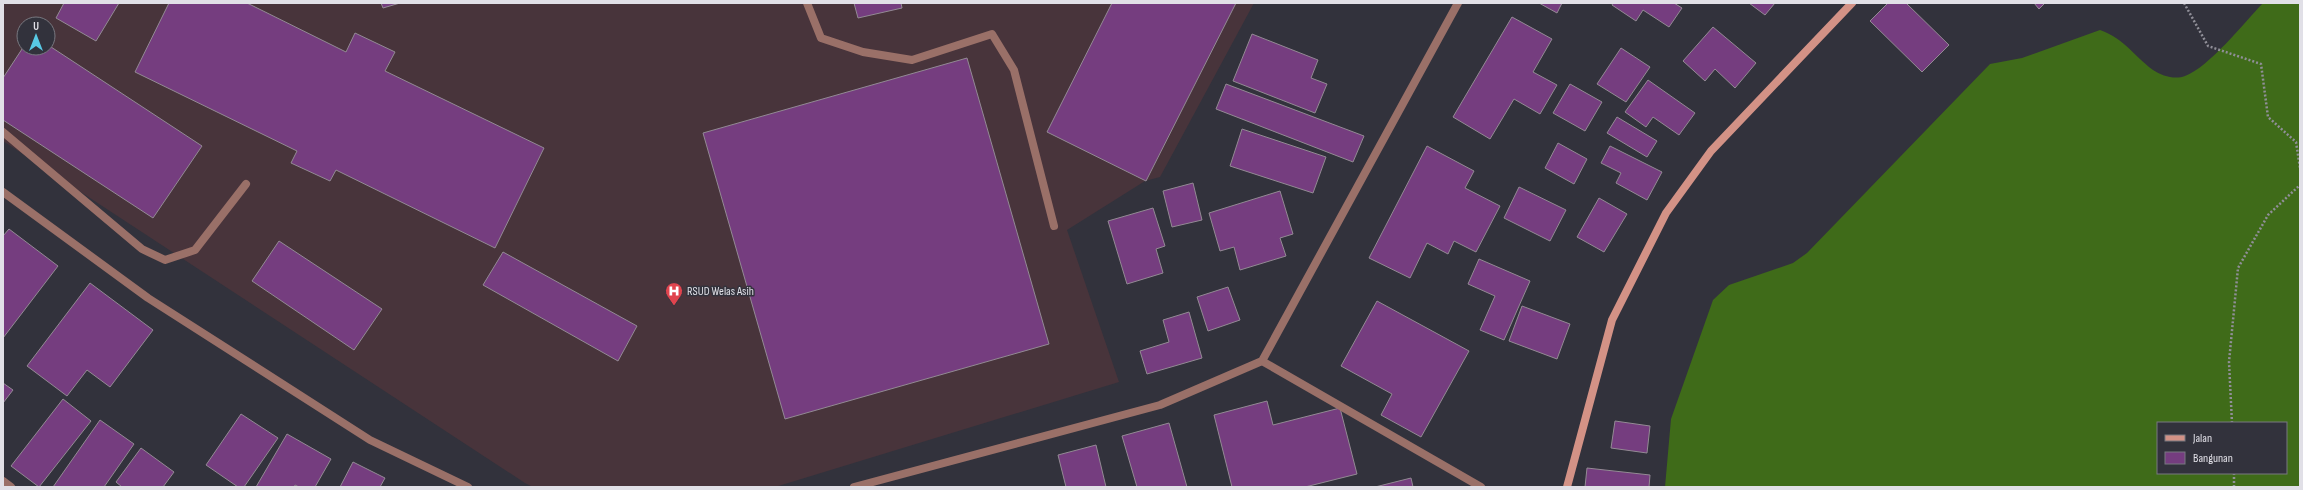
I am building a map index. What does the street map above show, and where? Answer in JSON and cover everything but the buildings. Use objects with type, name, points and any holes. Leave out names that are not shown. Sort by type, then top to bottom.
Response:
[{"type":"main road","points":[[1567,487],[1612,320],[1666,213],[1711,151],[1852,3]]},
{"type":"street","points":[[807,3],[821,38],[863,52],[912,60],[992,34],[1014,70],[1054,226]]},
{"type":"street","points":[[854,487],[1160,405],[1262,360],[1458,3]]},
{"type":"street","points":[[3,132],[142,248],[165,260],[195,250],[246,184]]},
{"type":"street","points":[[3,192],[148,298],[370,440],[468,487]]},
{"type":"street","points":[[1262,360],[1481,487]]},
{"type":"street","points":[[3,481],[11,487]]},
{"type":"path","points":[[2184,3],[2208,46],[2261,64],[2268,117],[2296,142],[2300,168]]},
{"type":"path","points":[[2232,422],[2229,362],[2238,268],[2268,215],[2300,185]]},
{"type":"path","points":[[2234,474],[2234,487]]},
{"type":"shaded area","name":"RSUD Welas Asih","points":[[3,3],[1254,3],[1160,177],[1145,181],[1067,230],[1119,382],[775,487],[533,487],[3,141]]},
{"type":"green space","points":[[2263,3],[2300,3],[2300,487],[1665,487],[1671,419],[1713,300],[1729,285],[1793,263],[1807,253],[1990,64],[2022,58],[2100,30],[2116,38],[2153,70],[2164,76],[2177,78],[2194,71],[2226,44]]},
{"type":"place","name":"RSUD Welas Asih","points":[[674,306]]}]
